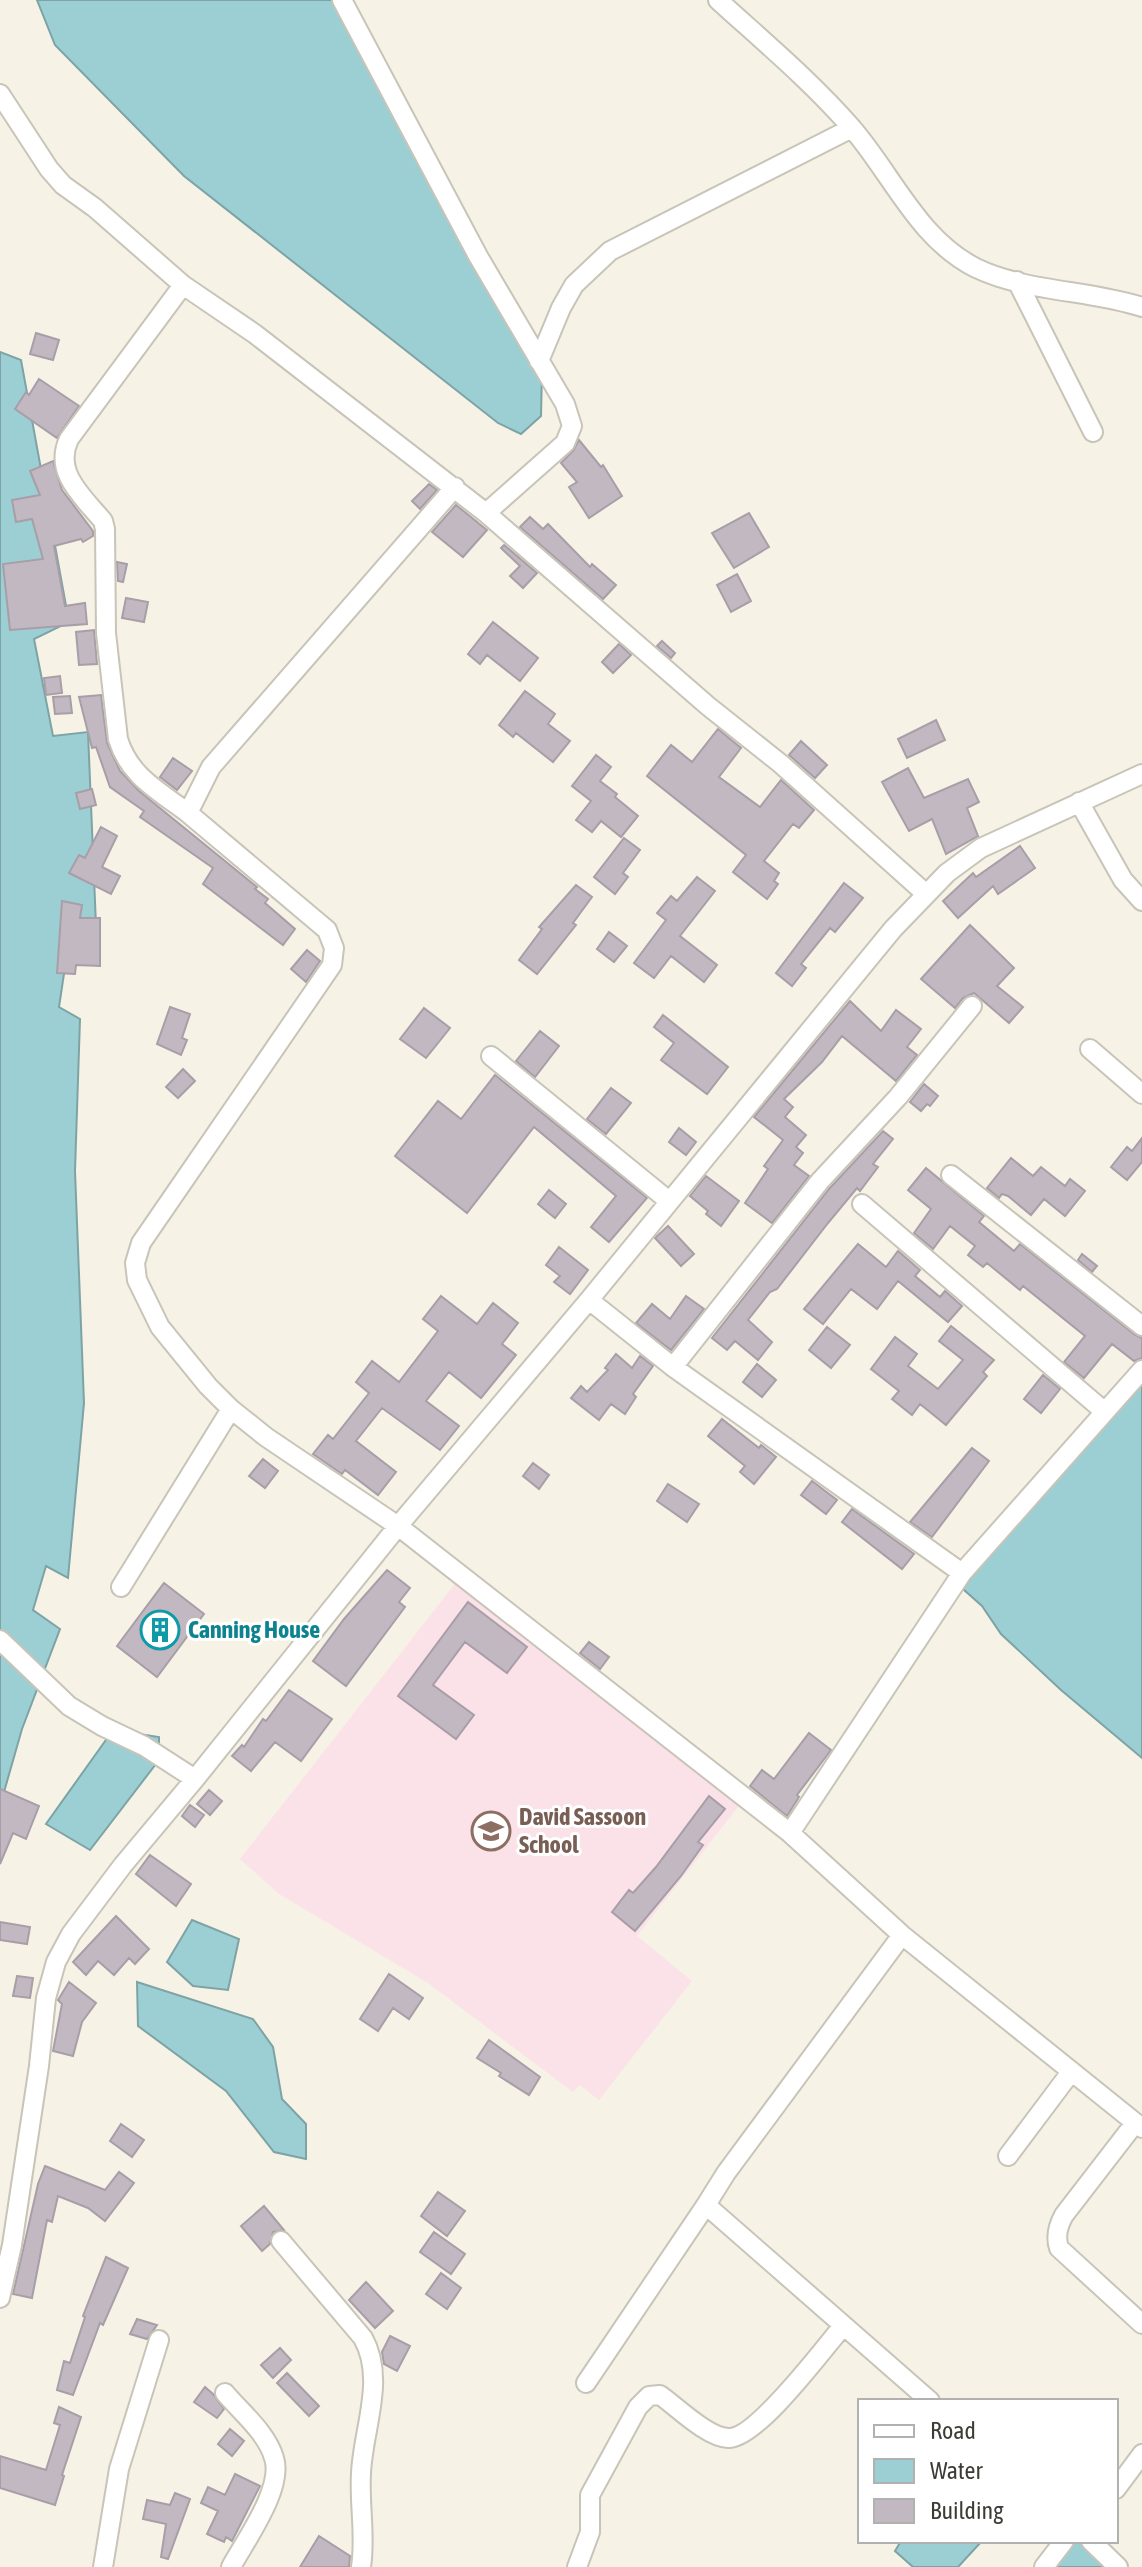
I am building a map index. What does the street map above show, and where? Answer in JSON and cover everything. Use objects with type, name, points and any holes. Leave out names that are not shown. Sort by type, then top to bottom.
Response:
[{"type":"street","points":[[342,0],[478,256],[565,404],[572,426],[565,443],[486,513]]},
{"type":"street","points":[[718,0],[852,128],[945,249],[977,268],[1017,281],[1142,307]]},
{"type":"street","points":[[0,94],[49,169],[63,185],[95,208],[183,285],[255,334],[455,487],[708,706],[781,764],[925,893]]},
{"type":"street","points":[[539,361],[574,285],[610,251],[852,128]]},
{"type":"street","points":[[1017,281],[1093,432]]},
{"type":"street","points":[[183,285],[69,439],[64,460],[69,480],[103,521],[105,529],[106,633],[118,739],[127,763],[135,772],[327,930],[334,948],[332,965],[319,987],[141,1243],[135,1263],[137,1280],[160,1327],[231,1409],[266,1437],[398,1526],[790,1833],[902,1935],[1139,2125],[1064,2215],[1056,2240],[1059,2248],[1142,2324]]},
{"type":"street","points":[[188,813],[211,767],[455,487]]},
{"type":"street","points":[[0,2298],[15,2230],[46,1998],[56,1962],[71,1934],[123,1865],[398,1526],[925,893],[981,848],[1142,774]]},
{"type":"street","points":[[1079,802],[1123,880],[1142,901]]},
{"type":"street","points":[[673,1367],[820,1181],[898,1097],[972,1006]]},
{"type":"street","points":[[1090,1049],[1142,1094]]},
{"type":"street","points":[[491,1056],[669,1201]]},
{"type":"street","points":[[951,1175],[1142,1326]]},
{"type":"street","points":[[862,1204],[1105,1412]]},
{"type":"street","points":[[589,1300],[673,1367],[962,1573]]},
{"type":"street","points":[[790,1833],[962,1573],[1142,1370]]},
{"type":"street","points":[[121,1587],[231,1409]]},
{"type":"street","points":[[0,1640],[69,1706],[144,1746],[195,1779]]},
{"type":"street","points":[[586,2383],[726,2173],[902,1935]]},
{"type":"street","points":[[1008,2156],[1071,2072]]},
{"type":"street","points":[[706,2205],[928,2399]]},
{"type":"street","points":[[281,2241],[363,2338],[372,2353],[373,2389],[361,2474],[364,2542],[361,2567]]},
{"type":"street","points":[[581,2565],[590,2532],[590,2495],[625,2427],[649,2396],[660,2395],[712,2434],[729,2438],[740,2436],[780,2400],[843,2326]]},
{"type":"street","points":[[103,2567],[119,2469],[159,2340]]},
{"type":"street","points":[[225,2393],[267,2442],[275,2459],[271,2491],[231,2567]]},
{"type":"street","points":[[1118,2486],[1142,2454]]},
{"type":"street","points":[[1044,2567],[1062,2543]]},
{"type":"street","points":[[1093,2543],[1118,2567]]},
{"type":"shaded area","name":"David Sassoon School","points":[[457,1581],[741,1803],[637,1936],[692,1981],[599,2100],[580,2085],[573,2092],[428,1983],[279,1894],[240,1859]]},
{"type":"water","points":[[37,0],[344,0],[542,370],[541,416],[521,434],[498,423],[184,176],[55,45]]},
{"type":"water","points":[[0,352],[21,360],[69,622],[34,639],[53,736],[88,732],[97,950],[65,967],[59,1007],[80,1019],[75,1171],[84,1403],[68,1578],[46,1566],[33,1610],[60,1629],[22,1729],[0,1806]]},
{"type":"water","points":[[1142,1379],[1142,1758],[1061,1690],[1001,1634],[982,1606],[963,1589],[1001,1535]]},
{"type":"water","points":[[113,1730],[159,1737],[159,1760],[90,1850],[46,1824]]},
{"type":"water","points":[[192,1920],[239,1939],[228,1990],[193,1986],[167,1962]]},
{"type":"water","points":[[137,1982],[253,2019],[273,2047],[282,2099],[306,2124],[306,2159],[274,2152],[226,2091],[138,2026]]},
{"type":"water","points":[[900,2543],[980,2543],[958,2567],[913,2567],[895,2551]]},
{"type":"water","points":[[1068,2543],[1084,2543],[1116,2567],[1049,2567]]},
{"type":"building","points":[[36,333],[59,340],[53,360],[30,354]]},
{"type":"building","points":[[39,379],[79,406],[57,438],[15,409]]},
{"type":"building","points":[[579,440],[601,467],[603,465],[622,496],[589,518],[569,487],[577,482],[561,463]]},
{"type":"building","points":[[53,461],[62,490],[93,531],[93,536],[83,542],[81,539],[54,546],[65,606],[85,603],[87,624],[10,630],[3,564],[43,559],[32,519],[16,522],[12,500],[40,495],[30,471]]},
{"type":"building","points":[[429,484],[437,490],[420,509],[412,501]]},
{"type":"building","points":[[456,505],[487,530],[463,557],[432,532]]},
{"type":"building","points":[[749,513],[769,547],[734,568],[712,533]]},
{"type":"building","points":[[530,517],[543,529],[548,524],[590,567],[592,564],[616,585],[603,599],[520,527]]},
{"type":"building","points":[[504,545],[537,573],[523,588],[510,576],[520,566],[501,548]]},
{"type":"building","points":[[117,562],[127,564],[123,582],[118,581]]},
{"type":"building","points":[[737,574],[751,601],[731,612],[717,585]]},
{"type":"building","points":[[126,598],[148,602],[144,622],[122,618]]},
{"type":"building","points":[[493,622],[538,658],[520,681],[487,655],[480,664],[468,654]]},
{"type":"building","points":[[94,630],[97,664],[79,665],[76,632]]},
{"type":"building","points":[[662,641],[675,653],[671,658],[657,646]]},
{"type":"building","points":[[619,644],[631,655],[613,673],[602,662]]},
{"type":"building","points":[[60,676],[62,693],[46,695],[44,678]]},
{"type":"building","points":[[525,691],[555,714],[548,724],[570,741],[553,762],[516,733],[513,737],[499,725]]},
{"type":"building","points":[[101,695],[107,743],[120,771],[139,791],[257,887],[255,889],[268,899],[265,903],[295,929],[283,945],[203,884],[213,868],[140,817],[144,811],[110,787],[96,747],[92,748],[79,697]]},
{"type":"building","points":[[70,696],[72,713],[55,714],[53,697]]},
{"type":"building","points":[[936,720],[945,740],[907,758],[898,739]]},
{"type":"building","points":[[718,729],[741,748],[719,777],[760,807],[781,780],[814,810],[799,828],[793,824],[764,861],[779,873],[774,881],[778,884],[767,899],[733,872],[746,855],[647,776],[671,745],[692,762]]},
{"type":"building","points":[[801,741],[827,765],[815,778],[789,755]]},
{"type":"building","points":[[596,755],[611,767],[600,781],[638,816],[621,837],[601,821],[592,832],[576,820],[591,801],[572,786]]},
{"type":"building","points":[[173,758],[192,771],[177,790],[160,777]]},
{"type":"building","points":[[908,768],[924,798],[968,779],[979,802],[967,808],[978,836],[946,854],[932,819],[909,831],[882,782]]},
{"type":"building","points":[[92,789],[96,805],[80,809],[76,793]]},
{"type":"building","points":[[101,827],[117,836],[102,867],[120,876],[111,894],[69,873],[79,855],[85,858]]},
{"type":"building","points":[[624,838],[640,850],[623,873],[628,877],[615,894],[594,877]]},
{"type":"building","points":[[1020,846],[1035,868],[998,894],[993,886],[958,918],[943,901],[973,873],[976,877]]},
{"type":"building","points":[[697,877],[715,891],[680,936],[717,965],[704,982],[671,956],[654,978],[634,963],[666,920],[657,913],[671,896],[677,901]]},
{"type":"building","points":[[844,883],[863,898],[835,932],[830,928],[801,964],[806,968],[792,986],[776,973]]},
{"type":"building","points":[[576,885],[592,897],[573,923],[576,925],[537,974],[519,960],[542,929],[539,927]]},
{"type":"building","points":[[62,901],[82,905],[80,918],[100,918],[100,966],[76,965],[75,974],[57,973]]},
{"type":"building","points":[[970,925],[1014,968],[997,986],[1023,1007],[1009,1023],[974,993],[963,998],[955,1008],[921,979]]},
{"type":"building","points":[[609,932],[627,946],[614,962],[597,949]]},
{"type":"building","points":[[307,950],[320,961],[306,982],[291,969]]},
{"type":"building","points":[[850,1001],[881,1031],[896,1010],[921,1029],[907,1047],[917,1055],[896,1081],[842,1036],[822,1062],[784,1099],[793,1107],[785,1117],[806,1135],[796,1147],[803,1153],[794,1165],[809,1176],[772,1223],[745,1203],[768,1169],[764,1166],[783,1140],[754,1117]]},
{"type":"building","points":[[170,1007],[190,1014],[182,1038],[187,1040],[181,1055],[157,1044]]},
{"type":"building","points":[[424,1008],[450,1028],[426,1058],[400,1039]]},
{"type":"building","points":[[663,1015],[728,1067],[707,1094],[661,1060],[674,1043],[654,1027]]},
{"type":"building","points":[[540,1031],[559,1046],[535,1077],[516,1061]]},
{"type":"building","points":[[183,1069],[195,1081],[178,1098],[166,1087]]},
{"type":"building","points":[[495,1075],[647,1198],[609,1242],[591,1227],[616,1196],[534,1127],[467,1213],[395,1156],[438,1101],[461,1119]]},
{"type":"building","points":[[924,1084],[938,1096],[921,1111],[910,1102]]},
{"type":"building","points":[[611,1088],[631,1103],[606,1134],[587,1119]]},
{"type":"building","points":[[679,1128],[696,1142],[686,1155],[669,1142]]},
{"type":"building","points":[[883,1131],[893,1139],[873,1164],[878,1167],[860,1191],[857,1188],[777,1289],[770,1292],[748,1320],[772,1342],[758,1360],[735,1341],[727,1350],[712,1338],[829,1189]]},
{"type":"building","points":[[1142,1138],[1142,1162],[1127,1180],[1111,1167],[1127,1147],[1132,1151]]},
{"type":"building","points":[[1011,1158],[1033,1176],[1041,1167],[1065,1186],[1070,1179],[1085,1191],[1065,1216],[1044,1199],[1031,1215],[1008,1196],[1002,1194],[999,1198],[987,1188]]},
{"type":"building","points":[[926,1168],[984,1216],[979,1222],[1014,1251],[1020,1244],[1142,1338],[1142,1358],[1134,1361],[1112,1344],[1084,1378],[1064,1362],[1085,1336],[1023,1286],[1020,1290],[987,1263],[983,1267],[968,1255],[975,1246],[950,1226],[933,1249],[914,1233],[931,1209],[908,1190]]},
{"type":"building","points":[[706,1176],[739,1201],[721,1226],[690,1196]]},
{"type":"building","points":[[549,1190],[566,1204],[555,1218],[538,1204]]},
{"type":"building","points":[[668,1226],[694,1254],[681,1266],[655,1238]]},
{"type":"building","points":[[858,1244],[886,1267],[898,1251],[920,1270],[915,1276],[940,1297],[945,1291],[962,1306],[948,1322],[898,1281],[877,1309],[851,1289],[823,1324],[804,1309]]},
{"type":"building","points":[[559,1247],[588,1270],[570,1294],[554,1282],[560,1276],[546,1265]]},
{"type":"building","points":[[1082,1254],[1097,1266],[1092,1272],[1078,1260]]},
{"type":"building","points":[[441,1296],[477,1324],[493,1303],[518,1323],[502,1344],[516,1355],[481,1398],[449,1372],[426,1401],[459,1426],[440,1450],[382,1408],[356,1441],[396,1472],[378,1495],[345,1470],[342,1474],[313,1454],[328,1435],[333,1439],[369,1393],[356,1382],[372,1361],[399,1382],[438,1331],[423,1319]]},
{"type":"building","points":[[686,1296],[704,1309],[671,1350],[636,1323],[652,1304],[670,1319]]},
{"type":"building","points":[[951,1326],[994,1360],[983,1372],[987,1376],[946,1425],[920,1404],[912,1415],[892,1399],[899,1391],[871,1369],[895,1337],[917,1354],[908,1366],[938,1389],[963,1360],[939,1341]]},
{"type":"building","points":[[827,1327],[850,1345],[831,1368],[809,1350]]},
{"type":"building","points":[[616,1354],[632,1368],[640,1356],[653,1366],[633,1394],[636,1397],[625,1414],[611,1404],[599,1420],[571,1398],[581,1386],[587,1392],[608,1370],[605,1368]]},
{"type":"building","points":[[757,1364],[776,1380],[762,1397],[743,1382]]},
{"type":"building","points":[[1043,1375],[1060,1389],[1041,1413],[1024,1399]]},
{"type":"building","points":[[722,1419],[759,1448],[761,1445],[776,1457],[754,1484],[740,1472],[745,1466],[708,1436]]},
{"type":"building","points":[[972,1448],[989,1461],[932,1537],[910,1522]]},
{"type":"building","points":[[263,1459],[278,1471],[265,1488],[249,1476]]},
{"type":"building","points":[[533,1463],[549,1475],[539,1489],[523,1476]]},
{"type":"building","points":[[812,1481],[837,1500],[826,1514],[801,1495]]},
{"type":"building","points":[[668,1484],[699,1504],[687,1522],[657,1501]]},
{"type":"building","points":[[852,1509],[914,1554],[902,1569],[842,1522]]},
{"type":"building","points":[[387,1570],[410,1588],[399,1602],[405,1607],[346,1686],[313,1661],[344,1619]]},
{"type":"building","name":"Canning House","points":[[164,1583],[204,1614],[157,1677],[117,1646]]},
{"type":"building","points":[[468,1602],[527,1647],[507,1673],[465,1642],[433,1685],[474,1715],[456,1739],[398,1696]]},
{"type":"building","points":[[589,1642],[609,1657],[600,1669],[580,1653]]},
{"type":"building","points":[[289,1690],[332,1719],[301,1761],[275,1742],[251,1771],[232,1756],[242,1745],[244,1747],[263,1719],[266,1721]]},
{"type":"building","points":[[809,1733],[831,1750],[797,1795],[799,1797],[787,1816],[750,1786],[762,1770],[774,1779]]},
{"type":"building","points":[[0,1789],[39,1806],[26,1839],[13,1833],[0,1864]]},
{"type":"building","points":[[209,1790],[222,1801],[210,1815],[197,1804]]},
{"type":"building","points":[[709,1796],[725,1809],[698,1842],[703,1845],[681,1876],[635,1931],[612,1912],[629,1890],[633,1893],[656,1867]]},
{"type":"building","points":[[190,1805],[204,1815],[195,1827],[182,1816]]},
{"type":"building","points":[[150,1855],[191,1884],[176,1906],[136,1874]]},
{"type":"building","points":[[116,1916],[149,1949],[135,1964],[129,1958],[114,1975],[98,1961],[86,1975],[73,1962]]},
{"type":"building","points":[[0,1922],[30,1927],[27,1944],[0,1940]]},
{"type":"building","points":[[389,1974],[423,1998],[409,2019],[393,2008],[378,2031],[360,2019]]},
{"type":"building","points":[[17,1976],[33,1978],[30,1998],[13,1996]]},
{"type":"building","points":[[69,1982],[96,2003],[82,2022],[73,2056],[53,2051],[62,2004],[58,2000]]},
{"type":"building","points":[[489,2040],[540,2077],[529,2095],[477,2058]]},
{"type":"building","points":[[121,2124],[144,2140],[132,2157],[110,2141]]},
{"type":"building","points":[[45,2166],[105,2190],[119,2172],[134,2183],[105,2221],[88,2208],[58,2196],[52,2222],[47,2220],[32,2298],[13,2294],[38,2184]]},
{"type":"building","points":[[438,2192],[465,2211],[447,2236],[421,2216]]},
{"type":"building","points":[[264,2206],[284,2230],[273,2232],[270,2244],[262,2251],[241,2226]]},
{"type":"building","points":[[434,2232],[465,2254],[451,2274],[420,2252]]},
{"type":"building","points":[[106,2257],[128,2268],[103,2325],[100,2323],[73,2395],[57,2390],[64,2361],[70,2363],[83,2316]]},
{"type":"building","points":[[441,2273],[461,2288],[447,2309],[426,2294]]},
{"type":"building","points":[[366,2282],[393,2311],[375,2328],[349,2300]]},
{"type":"building","points":[[137,2319],[157,2325],[147,2339],[130,2334]]},
{"type":"building","points":[[390,2336],[410,2346],[397,2371],[384,2364],[382,2352]]},
{"type":"building","points":[[280,2348],[291,2360],[273,2378],[261,2365]]},
{"type":"building","points":[[287,2373],[319,2406],[309,2416],[277,2383]]},
{"type":"building","points":[[205,2387],[224,2409],[217,2418],[194,2402]]},
{"type":"building","points":[[59,2407],[81,2417],[55,2505],[0,2488],[0,2456],[46,2470],[60,2425],[54,2423]]},
{"type":"building","points":[[230,2429],[244,2441],[232,2456],[218,2444]]},
{"type":"building","points":[[235,2474],[260,2486],[232,2541],[226,2537],[224,2542],[207,2534],[218,2511],[201,2503],[208,2487],[225,2495]]},
{"type":"building","points":[[175,2493],[190,2499],[168,2559],[161,2557],[166,2524],[143,2519],[147,2500],[170,2505]]},
{"type":"building","points":[[319,2536],[350,2556],[349,2567],[300,2567]]},
{"type":"place","name":"Canning House","points":[[160,1630]]},
{"type":"place","name":"David Sassoon School","points":[[491,1831]]}]
